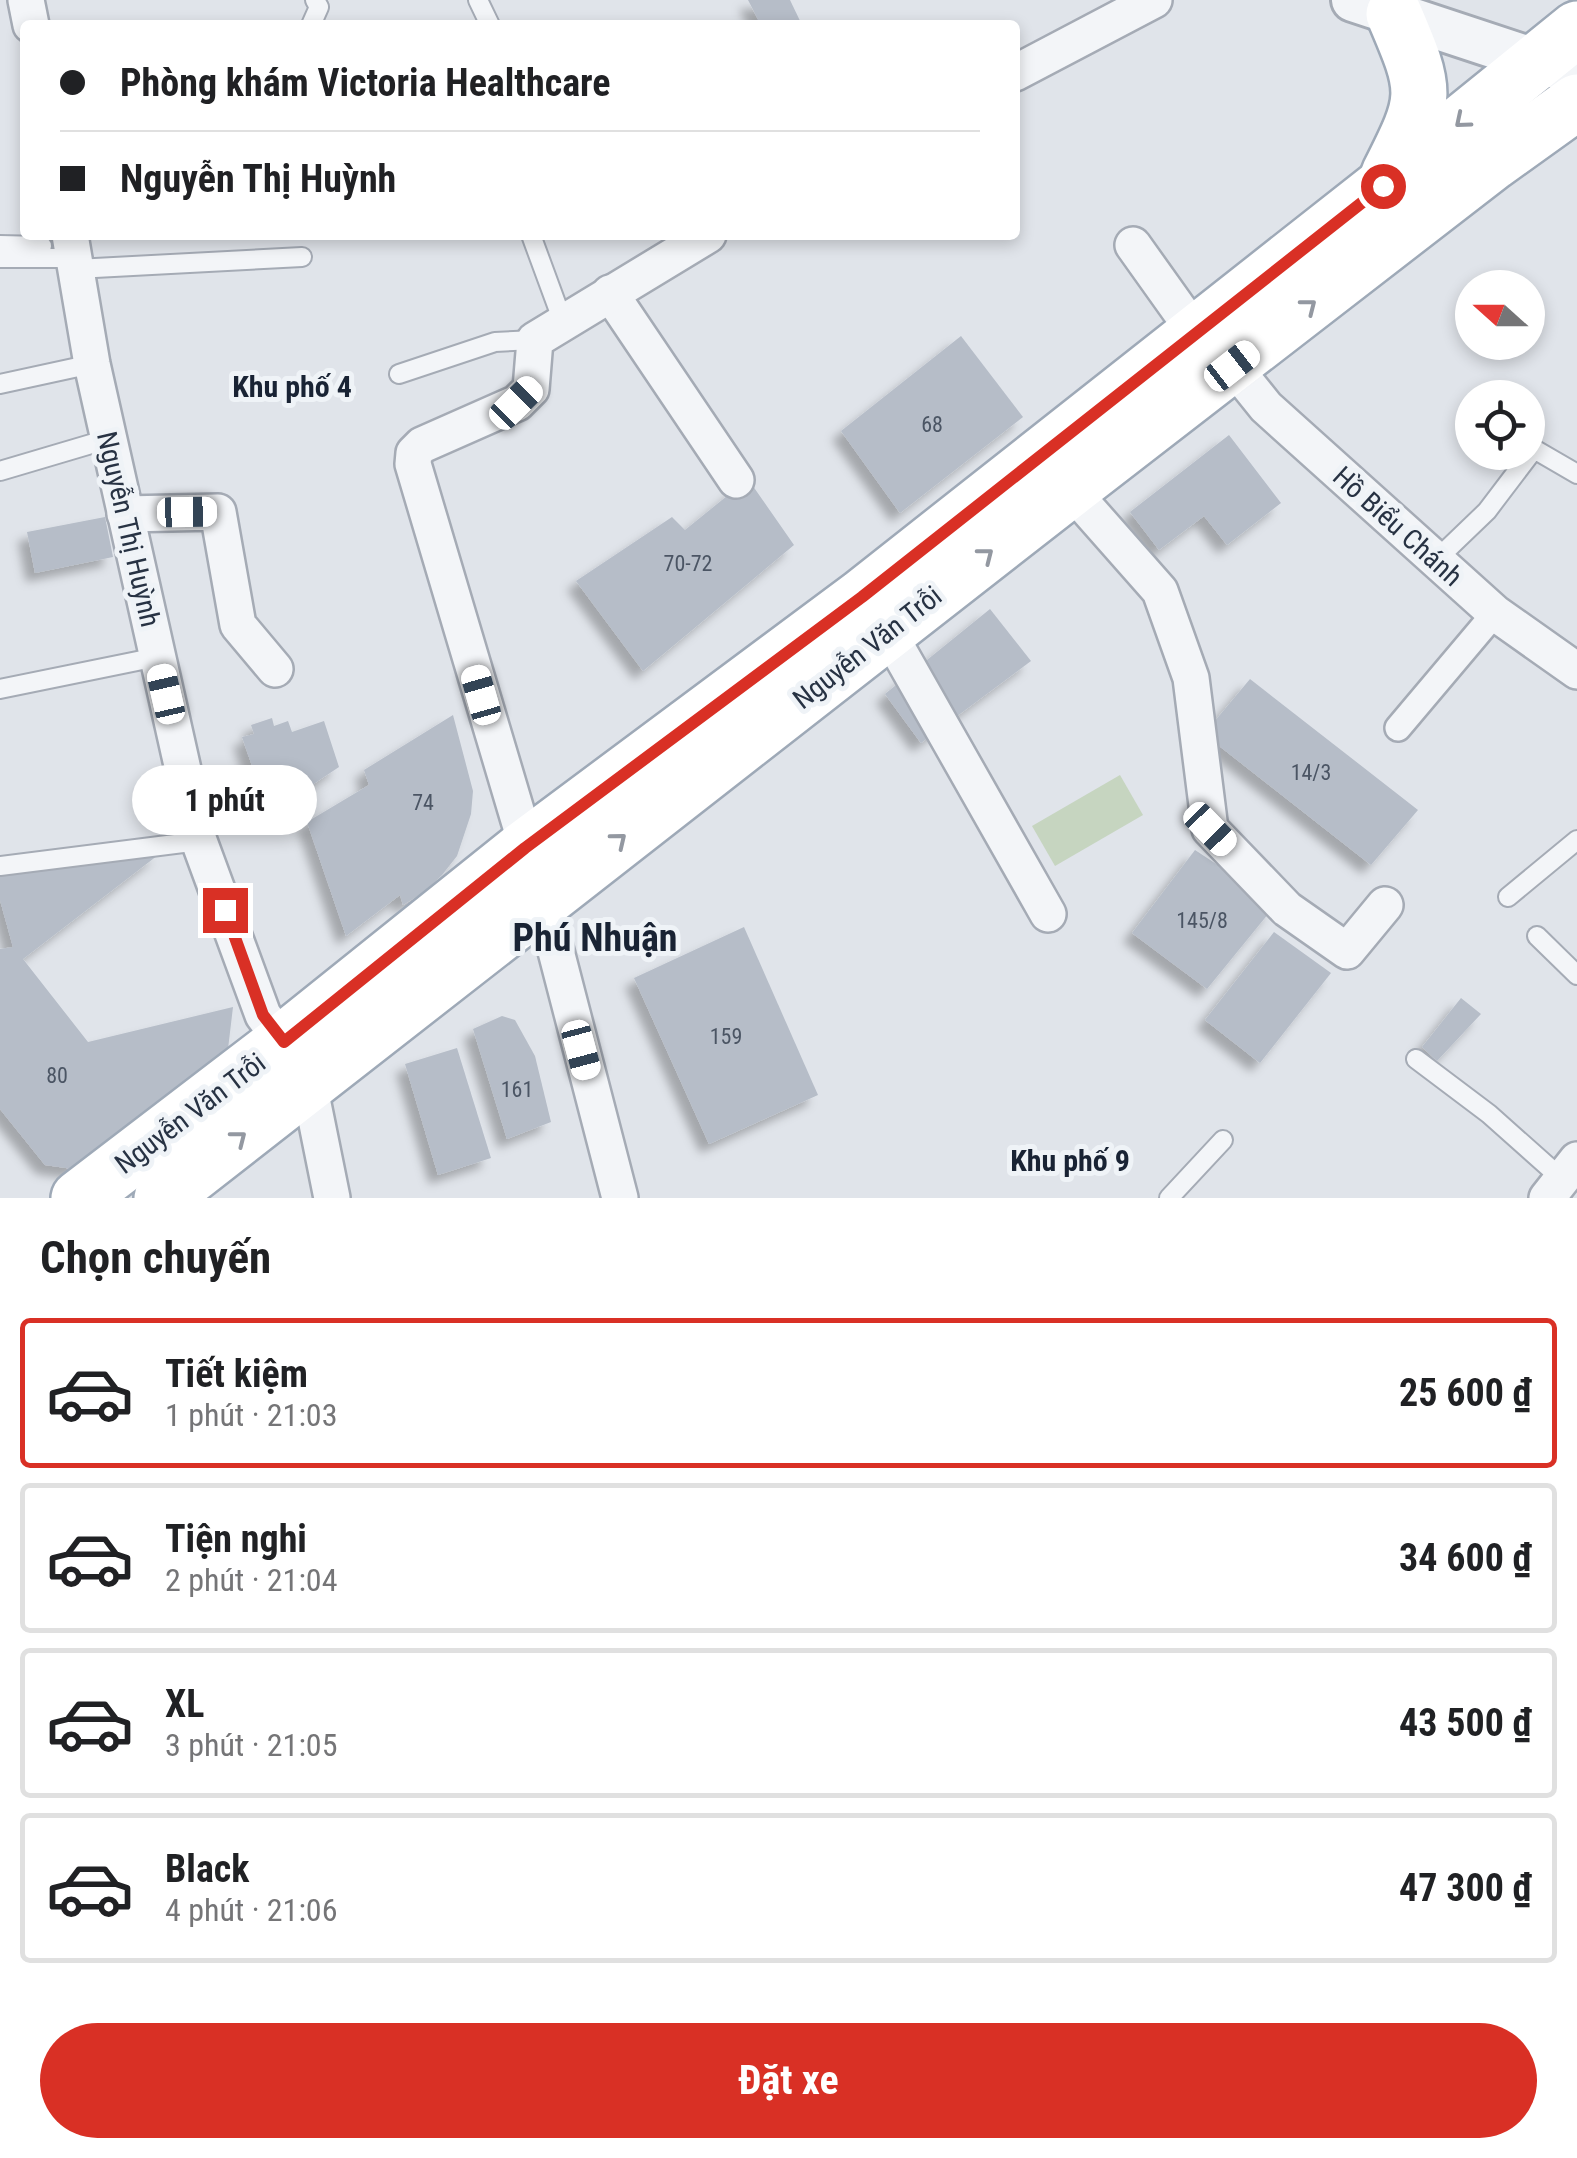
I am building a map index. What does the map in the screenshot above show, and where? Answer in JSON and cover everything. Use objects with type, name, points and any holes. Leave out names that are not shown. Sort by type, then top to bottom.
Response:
[{"type":"main road","points":[[1373,7],[1417,70],[1421,102],[1383,186]]},
{"type":"main road","name":"Nguyễn Văn Trỗi","points":[[162,1198],[296,1063],[525,848],[1070,489],[1383,186],[1564,54]]},
{"type":"main road","name":"Nguyễn Văn Trỗi","points":[[78,1198],[296,1063],[543,901],[875,614],[1214,349],[1577,102]]},
{"type":"street","points":[[1020,70],[1154,0]]},
{"type":"street","points":[[1373,7],[1564,54]]},
{"type":"street","points":[[620,1198],[543,901],[413,464],[414,452],[422,445],[463,430],[516,403],[531,389],[549,331],[700,240]]},
{"type":"street","name":"Hồ Biểu Chánh","points":[[1132,245],[1214,349],[1266,406],[1495,613],[1577,671]]},
{"type":"street","name":"Nguyễn Thị Huỳnh","points":[[73,252],[92,364],[199,841],[263,1015],[296,1063],[332,1198]]},
{"type":"street","points":[[610,293],[736,480]]},
{"type":"street","points":[[1070,489],[1160,591],[1191,678],[1210,829],[1288,909],[1347,952],[1385,906]]},
{"type":"street","points":[[125,514],[218,512],[238,625],[275,668]]},
{"type":"street","points":[[1398,728],[1495,613]]},
{"type":"street","points":[[875,614],[1048,914]]},
{"type":"lane","points":[[399,374],[496,342],[549,331],[532,240]]},
{"type":"lane","points":[[0,246],[73,252],[302,257]]},
{"type":"lane","points":[[0,258],[73,252]]},
{"type":"lane","points":[[0,384],[92,364]]},
{"type":"lane","points":[[0,471],[108,438]]},
{"type":"lane","points":[[1436,560],[1487,511],[1534,448],[1577,474]]},
{"type":"lane","points":[[0,689],[158,657]]},
{"type":"lane","points":[[1508,898],[1577,840]]},
{"type":"lane","points":[[0,866],[199,841]]},
{"type":"lane","points":[[1537,936],[1577,975]]},
{"type":"lane","points":[[1416,1059],[1488,1114],[1562,1179]]},
{"type":"lane","points":[[1169,1198],[1222,1140]]},
{"type":"green space","points":[[1120,775],[1143,815],[1055,866],[1032,826]]},
{"type":"building","points":[[748,0],[790,0],[800,20],[758,20]]},
{"type":"building","points":[[961,336],[1023,417],[900,513],[841,431]]},
{"type":"building","points":[[1229,435],[1281,503],[1227,545],[1204,516],[1159,550],[1130,512]]},
{"type":"building","points":[[748,479],[794,545],[643,671],[576,581],[672,517],[685,530]]},
{"type":"building","points":[[105,517],[113,557],[35,573],[27,532]]},
{"type":"building","points":[[990,609],[1031,661],[921,743],[885,694]]},
{"type":"building","points":[[1250,679],[1418,810],[1371,865],[1204,734]]},
{"type":"building","points":[[453,715],[473,791],[471,814],[457,856],[424,892],[403,905],[400,895],[346,936],[307,822],[369,785],[364,770]]},
{"type":"building","points":[[272,718],[274,726],[288,721],[292,732],[324,721],[339,767],[303,791],[271,802],[264,781],[258,783],[242,737],[254,734],[251,725]]},
{"type":"building","points":[[1195,850],[1273,908],[1207,989],[1132,933]]},
{"type":"building","points":[[162,852],[23,959],[88,1042],[233,1007],[228,1049],[73,1169],[45,1165],[0,1109],[0,949],[13,947],[0,900],[0,868]]},
{"type":"building","points":[[744,927],[818,1095],[709,1144],[634,978]]},
{"type":"building","points":[[1274,932],[1331,973],[1260,1063],[1205,1020]]},
{"type":"building","points":[[1461,998],[1481,1014],[1437,1061],[1422,1047]]},
{"type":"building","points":[[502,1016],[515,1020],[535,1056],[551,1122],[507,1139],[473,1029]]},
{"type":"building","points":[[457,1048],[491,1158],[438,1175],[405,1064]]},
{"type":"district","name":"Khu phố 4","points":[[292,387]]},
{"type":"district","name":"Phú Nhuận","points":[[595,938]]},
{"type":"district","name":"Khu phố 9","points":[[1070,1161]]},
{"type":"route","points":[[225,910],[263,1015],[284,1042],[525,848],[862,597],[1383,186]]}]
